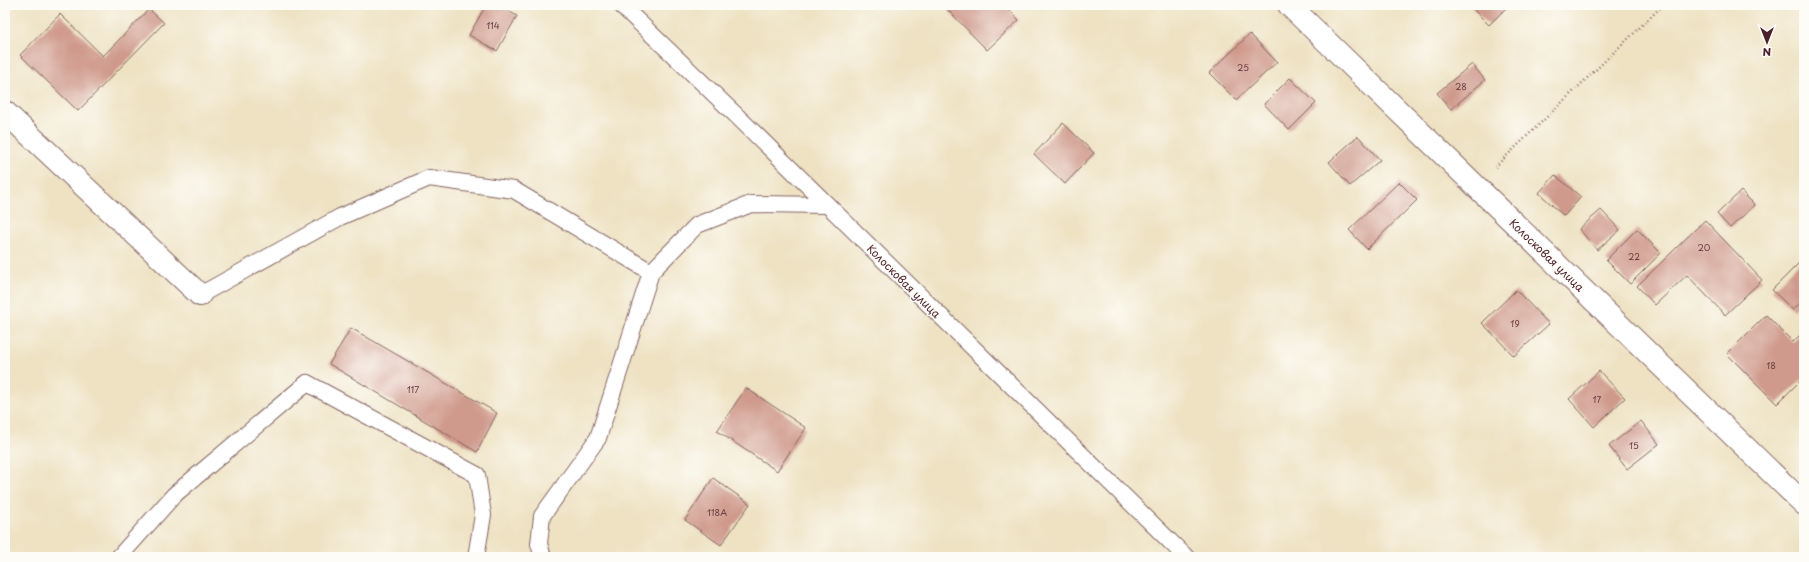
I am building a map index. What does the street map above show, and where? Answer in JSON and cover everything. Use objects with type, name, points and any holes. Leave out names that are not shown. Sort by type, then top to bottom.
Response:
[{"type":"street","name":"Колосковая улица","points":[[1290,5],[1804,504]]},
{"type":"street","points":[[5,112],[200,295]]},
{"type":"lane","name":"Колосковая улица","points":[[621,5],[1186,557]]},
{"type":"lane","points":[[200,295],[340,217],[429,178],[514,190],[651,272]]},
{"type":"lane","points":[[543,557],[539,544],[542,516],[598,438],[651,272],[697,225],[751,204],[827,205]]},
{"type":"lane","points":[[119,557],[174,495],[307,383],[477,475],[483,515],[476,557]]},
{"type":"path","points":[[1476,186],[1663,5]]},
{"type":"building","points":[[486,5],[498,5],[517,16],[497,51],[469,35]]},
{"type":"building","points":[[943,5],[1004,5],[1019,20],[987,50]]},
{"type":"building","points":[[1469,5],[1509,5],[1489,25]]},
{"type":"building","points":[[149,9],[164,23],[78,111],[20,55],[60,14],[103,56]]},
{"type":"building","points":[[1250,34],[1277,62],[1236,100],[1209,73]]},
{"type":"building","points":[[1472,64],[1485,80],[1451,109],[1437,93]]},
{"type":"building","points":[[1290,78],[1316,103],[1289,130],[1264,104]]},
{"type":"building","points":[[1063,123],[1094,153],[1065,184],[1034,154]]},
{"type":"building","points":[[1358,136],[1380,160],[1350,186],[1329,162]]},
{"type":"building","points":[[1555,175],[1581,197],[1564,216],[1539,193]]},
{"type":"building","points":[[1399,182],[1417,200],[1367,249],[1349,230]]},
{"type":"building","points":[[1741,191],[1755,205],[1730,228],[1717,214]]},
{"type":"building","points":[[1601,210],[1620,230],[1597,250],[1579,229]]},
{"type":"building","points":[[1705,220],[1762,280],[1725,315],[1687,275],[1655,305],[1637,286]]},
{"type":"building","points":[[1637,229],[1661,253],[1630,284],[1606,260]]},
{"type":"building","points":[[1804,258],[1804,299],[1793,310],[1772,290]]},
{"type":"building","points":[[1516,290],[1549,324],[1514,356],[1482,323]]},
{"type":"building","points":[[1766,315],[1793,342],[1804,331],[1804,377],[1777,404],[1727,354]]},
{"type":"building","points":[[351,328],[497,413],[477,452],[329,364]]},
{"type":"building","points":[[1599,371],[1625,398],[1594,427],[1569,399]]},
{"type":"building","points":[[746,388],[806,428],[777,471],[717,431]]},
{"type":"building","points":[[1641,421],[1659,444],[1627,469],[1609,446]]},
{"type":"building","points":[[713,478],[750,504],[721,545],[685,520]]}]
